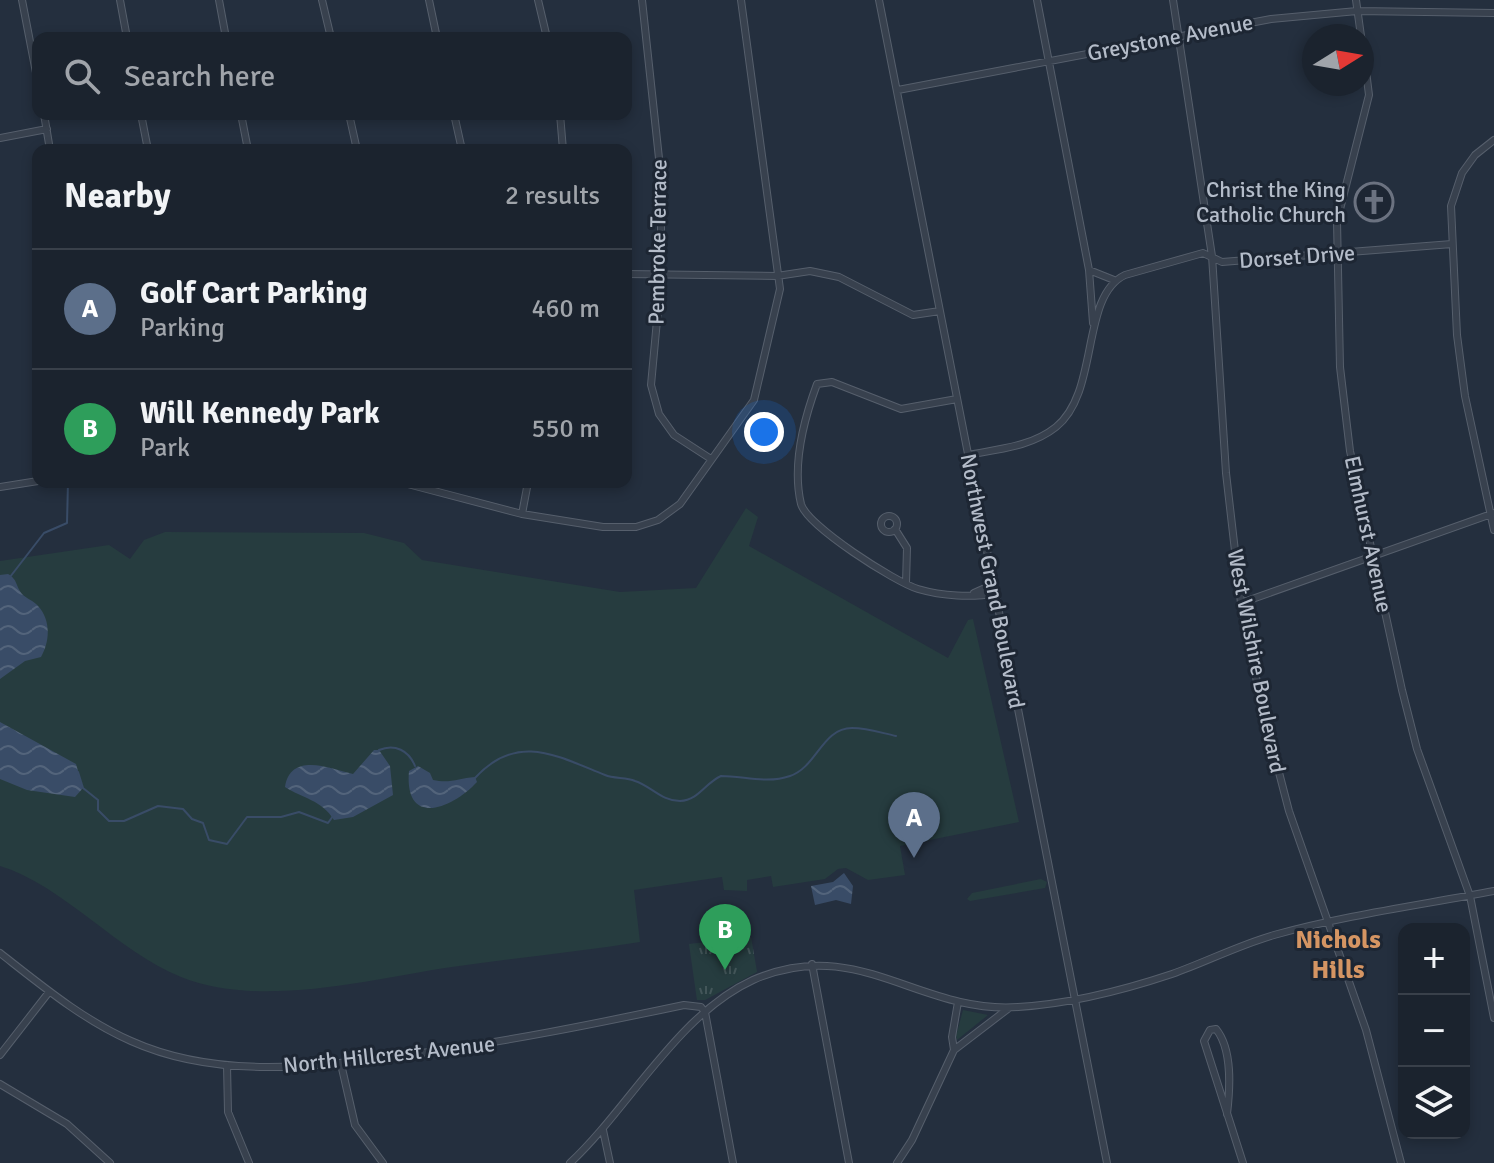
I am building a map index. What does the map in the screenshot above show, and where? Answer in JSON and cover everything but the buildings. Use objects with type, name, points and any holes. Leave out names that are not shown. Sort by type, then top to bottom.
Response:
[{"type":"street","points":[[22,0],[32,52]]},
{"type":"street","points":[[120,0],[126,32]]},
{"type":"street","points":[[219,0],[225,32]]},
{"type":"street","points":[[322,0],[330,32]]},
{"type":"street","points":[[429,0],[436,32]]},
{"type":"street","points":[[538,0],[546,32]]},
{"type":"street","name":"Pembroke Terrace","points":[[642,0],[661,177],[661,277],[651,385],[659,414],[674,435],[711,459]]},
{"type":"street","points":[[433,488],[522,514],[603,527],[636,527],[658,520],[680,504],[754,400],[780,289],[741,0]]},
{"type":"street","name":"Northwest Grand Boulevard","points":[[879,0],[1107,1163]]},
{"type":"street","points":[[1037,0],[1089,270],[1093,329]]},
{"type":"street","name":"West Wilshire Boulevard","points":[[1173,0],[1212,256],[1226,473],[1241,603],[1262,707],[1289,811],[1366,1030],[1401,1163]]},
{"type":"street","name":"Elmhurst Avenue","points":[[1356,0],[1359,24]]},
{"type":"street","name":"Greystone Avenue","points":[[898,90],[1179,34],[1271,19],[1357,11],[1494,13]]},
{"type":"street","name":"Elmhurst Avenue","points":[[1369,96],[1337,221],[1340,367],[1350,451],[1417,749],[1470,896],[1494,1018]]},
{"type":"street","points":[[45,120],[49,144]]},
{"type":"street","points":[[142,120],[147,144]]},
{"type":"street","points":[[242,120],[247,144]]},
{"type":"street","points":[[350,120],[356,144]]},
{"type":"street","points":[[455,120],[461,144]]},
{"type":"street","points":[[560,120],[562,144]]},
{"type":"street","points":[[0,138],[47,129]]},
{"type":"street","points":[[1494,140],[1475,155],[1458,182],[1451,206],[1465,396],[1494,530]]},
{"type":"street","name":"Dorset Drive","points":[[1114,280],[1203,253],[1222,262],[1452,244]]},
{"type":"street","points":[[968,455],[1022,445],[1057,427],[1081,394],[1093,329],[1114,280],[1089,270]]},
{"type":"street","points":[[632,275],[777,276],[810,271],[839,277],[913,315],[940,311]]},
{"type":"street","points":[[957,399],[901,409],[832,382],[817,384],[804,417],[799,476],[801,503],[807,516],[834,538],[906,583],[933,592],[996,593]]},
{"type":"street","points":[[0,487],[32,482]]},
{"type":"street","points":[[522,514],[527,488]]},
{"type":"street","points":[[1241,603],[1492,513]]},
{"type":"street","points":[[895,529],[907,548],[906,583]]},
{"type":"street","points":[[974,593],[994,584]]},
{"type":"street","points":[[570,1163],[603,1130],[705,1012],[753,981],[777,971],[812,964],[859,969],[958,1002],[1009,1008],[1142,983],[1272,935],[1494,891]]},
{"type":"street","name":"North Hillcrest Avenue","points":[[0,953],[49,992],[132,1042],[179,1057],[227,1065],[341,1064],[522,1039],[690,1004],[705,1012]]},
{"type":"street","points":[[812,964],[849,1163]]},
{"type":"street","points":[[0,1055],[49,992]]},
{"type":"street","points":[[954,1050],[952,1037],[958,1002]]},
{"type":"street","points":[[897,1163],[912,1140],[954,1050],[1009,1008]]},
{"type":"street","points":[[705,1012],[733,1163]]},
{"type":"street","points":[[1227,1114],[1228,1066],[1221,1036],[1216,1029],[1210,1030],[1204,1041],[1227,1114],[1243,1163]]},
{"type":"street","points":[[341,1064],[355,1125],[383,1163]]},
{"type":"street","points":[[227,1065],[228,1112],[249,1163]]},
{"type":"street","points":[[0,1084],[67,1124],[110,1163]]},
{"type":"street","points":[[603,1130],[610,1163]]},
{"type":"green space","points":[[746,508],[758,517],[749,546],[948,658],[968,620],[973,619],[1019,822],[900,846],[905,875],[868,880],[846,868],[838,869],[825,879],[773,887],[771,876],[747,880],[747,891],[724,890],[722,877],[634,890],[640,942],[351,984],[280,991],[246,991],[181,977],[135,952],[46,888],[0,866],[0,561],[109,545],[130,559],[144,540],[165,532],[364,533],[404,543],[422,560],[620,592],[696,588]]},
{"type":"green space","points":[[1041,879],[1047,882],[1045,888],[967,899],[972,893]]},
{"type":"green space","points":[[751,937],[757,972],[705,1000],[697,1000],[689,944]]},
{"type":"green space","points":[[963,1010],[988,1015],[957,1040],[956,1036]]},
{"type":"water","points":[[8,574],[22,594],[42,612],[47,624],[47,638],[41,657],[25,661],[0,679],[0,575]]},
{"type":"water","points":[[0,722],[76,764],[83,788],[75,797],[27,790],[0,779]]},
{"type":"water","points":[[374,750],[379,750],[390,766],[393,795],[353,817],[334,820],[318,804],[285,787],[295,769],[303,766],[323,766],[353,774]]},
{"type":"water","points":[[418,766],[430,773],[433,780],[475,777],[477,782],[455,800],[432,808],[422,807],[414,801],[409,789],[409,771]]},
{"type":"water","points":[[844,873],[853,886],[851,904],[836,900],[815,905],[811,886],[833,882]]},
{"type":"waterway","points":[[10,577],[44,533],[67,523],[68,488]]},
{"type":"waterway","points":[[475,778],[506,755],[538,752],[609,776],[641,783],[667,799],[680,801],[692,798],[721,776],[764,780],[790,776],[807,765],[826,741],[842,730],[863,729],[896,736]]},
{"type":"waterway","points":[[379,750],[391,747],[401,750],[415,766]]},
{"type":"waterway","points":[[78,772],[83,788],[98,800],[98,810],[109,821],[124,821],[158,806],[183,809],[192,819],[203,823],[209,840],[227,844],[247,817],[281,817],[299,812],[328,823],[333,816]]},
{"type":"place","name":"Christ the King Catholic Church","points":[[1374,202]]},
{"type":"place","name":"Golf Cart Parking","points":[[914,858]]},
{"type":"place","name":"Will Kennedy Park","points":[[725,970]]},
{"type":"district","name":"Nichols Hills","points":[[1338,954]]}]
